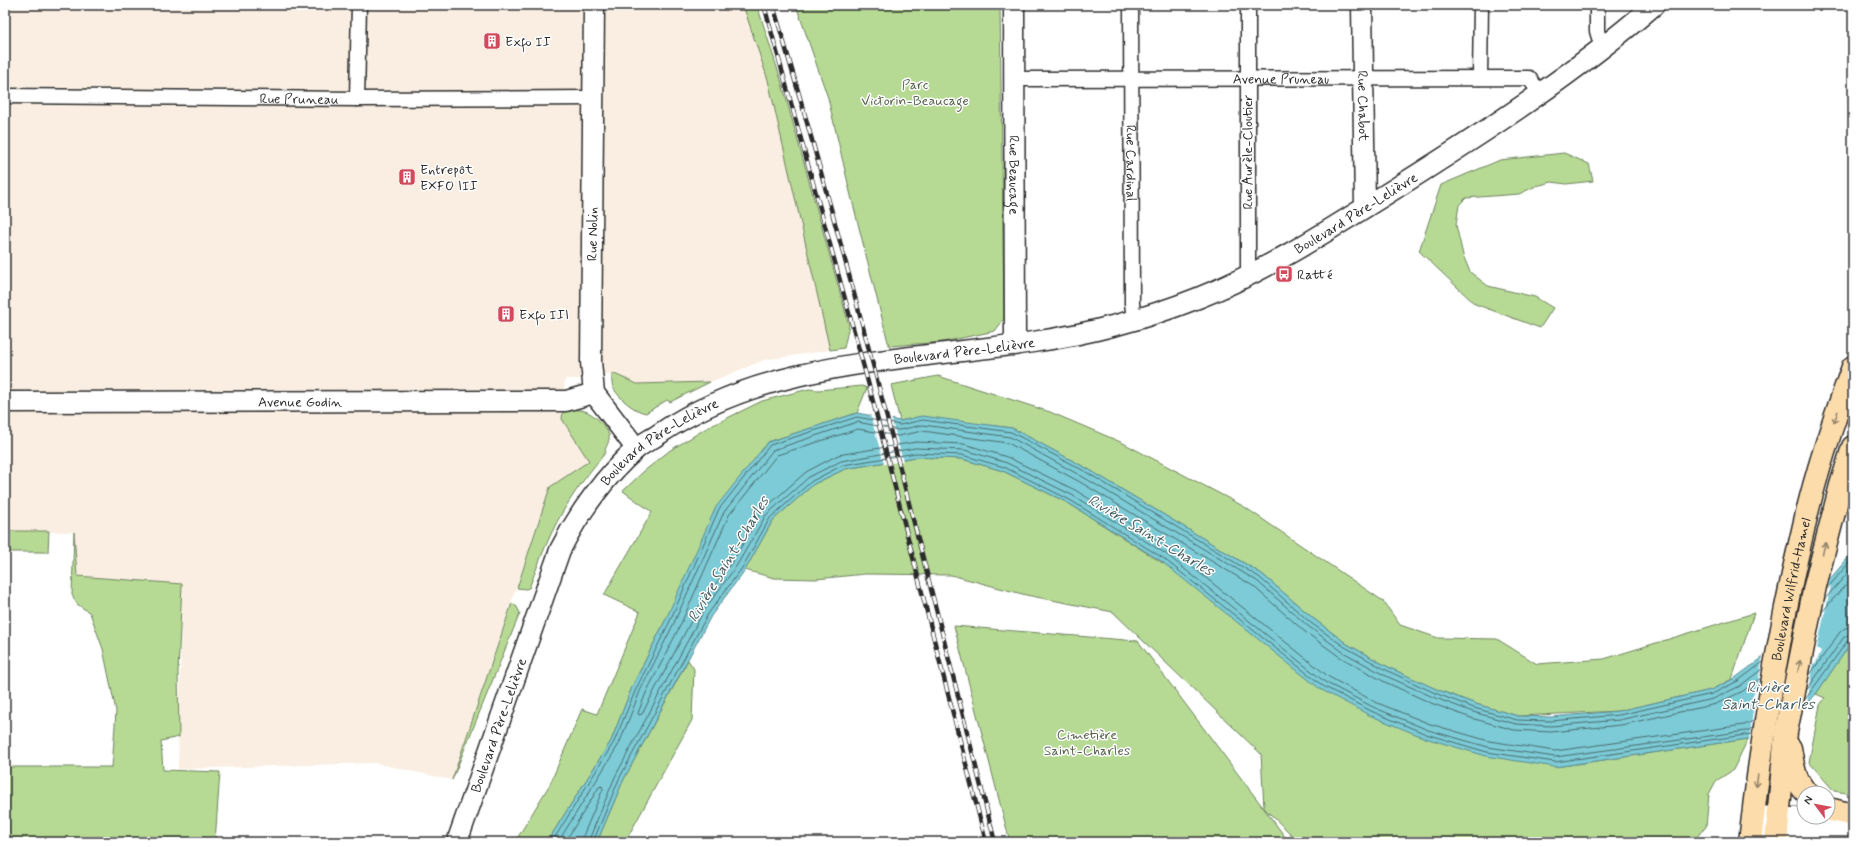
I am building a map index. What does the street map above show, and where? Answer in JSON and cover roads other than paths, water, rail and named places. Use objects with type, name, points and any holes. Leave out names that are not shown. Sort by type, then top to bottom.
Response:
[{"type":"main road","name":"Rue Nolin","points":[[594,5],[591,362],[594,393]]},
{"type":"main road","name":"Rue Beaucage","points":[[1014,5],[1015,345]]},
{"type":"main road","name":"Rue Chabot","points":[[1362,5],[1365,207]]},
{"type":"main road","name":"Boulevard Père-Lelièvre","points":[[457,842],[560,550],[573,526],[593,497],[636,448],[697,411],[721,400],[773,381],[863,364],[1015,345],[1076,335],[1134,320],[1195,299],[1248,276],[1325,234],[1540,94],[1602,48],[1654,5]]},
{"type":"main road","name":"Boulevard Wilfrid-Hamel","points":[[1751,830],[1762,746],[1788,599],[1806,516],[1820,463],[1853,367]]},
{"type":"main road","name":"Avenue Godin","points":[[5,402],[566,401],[594,393]]},
{"type":"main road","points":[[594,393],[636,448]]},
{"type":"main road","name":"Boulevard Wilfrid-Hamel","points":[[1776,832],[1786,732],[1815,586],[1841,485],[1853,447]]},
{"type":"main road","points":[[1786,732],[1794,771],[1801,785]]},
{"type":"main road","points":[[1836,811],[1853,815]]},
{"type":"main road","points":[[1776,832],[1853,818]]},
{"type":"main road","points":[[1751,830],[1853,838]]},
{"type":"street","points":[[357,99],[359,5]]},
{"type":"street","name":"Rue Cardinal","points":[[1131,5],[1132,303],[1134,320]]},
{"type":"street","name":"Rue Aurèle-Cloutier","points":[[1248,5],[1248,276]]},
{"type":"street","points":[[1480,78],[1481,5]]},
{"type":"street","points":[[1597,5],[1597,31],[1602,48]]},
{"type":"street","name":"Avenue Pruneau","points":[[1014,80],[1529,78],[1540,94]]},
{"type":"street","name":"Rue Pruneau","points":[[5,96],[357,99],[594,98]]},
{"type":"water","name":"Rivière Saint-Charles","points":[[857,413],[900,421],[922,416],[1012,428],[1088,469],[1262,574],[1314,619],[1347,644],[1390,668],[1436,689],[1476,704],[1518,716],[1551,717],[1618,711],[1711,690],[1735,678],[1762,658],[1853,552],[1853,640],[1816,694],[1789,725],[1748,739],[1555,767],[1486,756],[1425,738],[1369,715],[1320,689],[1161,561],[1068,503],[1003,471],[962,459],[916,457],[845,469],[814,484],[773,520],[745,570],[711,616],[623,781],[597,842],[547,842],[611,741],[632,687],[665,621],[716,507],[768,442]]},
{"type":"railway","points":[[764,5],[868,382],[986,842]]},
{"type":"railway","points":[[773,5],[861,318],[995,842]]},
{"type":"place","name":"Exfo II","points":[[492,41]]},
{"type":"place","name":"Entrepôt EXFO III","points":[[407,177]]},
{"type":"place","name":"Ratté","points":[[1284,274]]},
{"type":"place","name":"Exfo III","points":[[506,314]]},
{"type":"park label","name":"Parc Victorin-Beaucage","points":[[915,92]]},
{"type":"park label","name":"Cimetière Saint-Charles","points":[[1087,742]]}]
